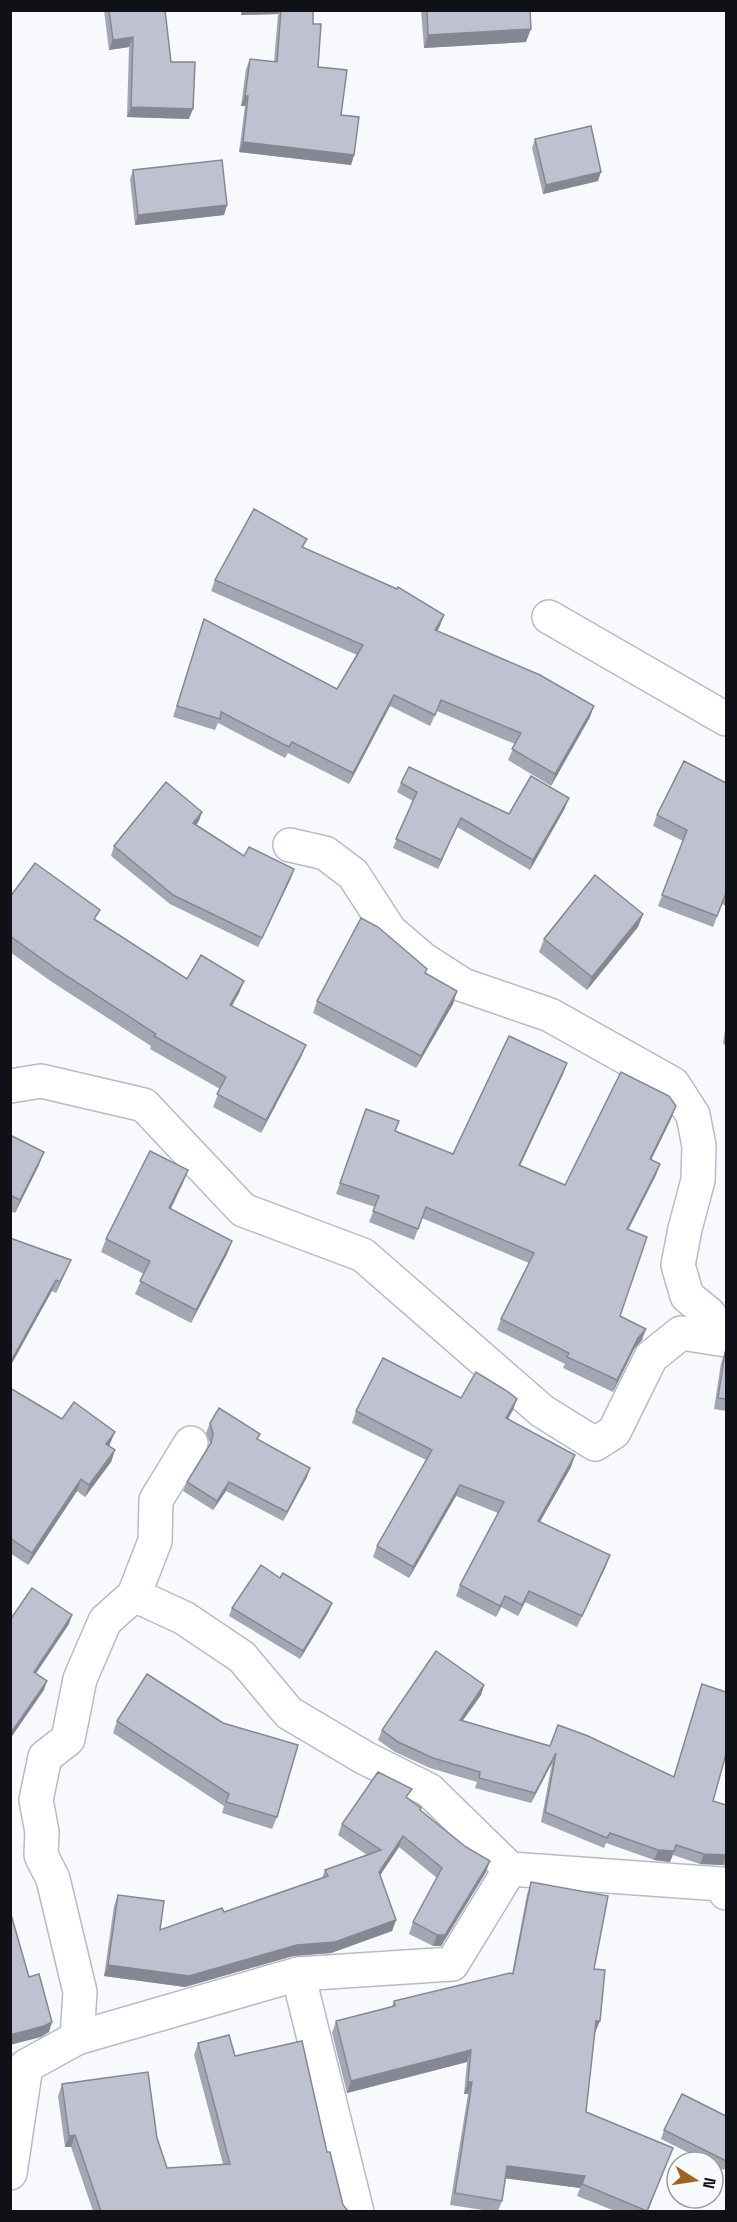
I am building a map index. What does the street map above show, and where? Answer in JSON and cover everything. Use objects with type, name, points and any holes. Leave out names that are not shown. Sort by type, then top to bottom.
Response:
[{"type":"street","points":[[549,617],[726,719]]},
{"type":"street","points":[[290,845],[325,853],[353,874],[390,931],[424,960],[463,985],[550,1015],[673,1084],[693,1115],[699,1146],[698,1180],[678,1265],[687,1296],[709,1314],[726,1339]]},
{"type":"street","points":[[10,1086],[41,1081],[144,1105],[243,1210],[363,1255],[542,1411],[595,1444],[614,1432],[651,1358],[681,1333],[726,1339]]},
{"type":"street","points":[[77,2038],[81,1992],[53,1879],[41,1856],[42,1832],[36,1800],[45,1757],[68,1739],[80,1678],[105,1621],[134,1595],[155,1541],[156,1500],[191,1443]]},
{"type":"street","points":[[134,1595],[184,1618],[242,1657],[289,1713],[365,1758],[429,1791],[510,1869],[721,1884],[726,1893]]},
{"type":"street","points":[[10,2173],[26,2066],[77,2038],[298,1974],[452,1964],[510,1869]]},
{"type":"street","points":[[298,1974],[357,2211]]},
{"type":"building","points":[[109,10],[165,10],[171,62],[195,62],[193,109],[131,107],[133,37],[113,40]]},
{"type":"building","points":[[281,10],[313,10],[313,24],[321,24],[318,67],[347,70],[341,115],[359,117],[354,155],[243,142],[248,96],[245,96],[250,59],[277,62]]},
{"type":"building","points":[[427,10],[530,10],[531,29],[428,35]]},
{"type":"building","points":[[591,126],[601,172],[546,185],[535,139]]},
{"type":"building","points":[[222,160],[227,205],[138,215],[133,170]]},
{"type":"building","points":[[254,509],[307,539],[302,547],[397,589],[398,587],[444,615],[435,630],[540,675],[594,706],[555,774],[512,749],[521,733],[441,700],[435,715],[394,695],[353,773],[292,742],[289,747],[221,712],[220,719],[177,706],[204,619],[337,689],[363,645],[215,580]]},
{"type":"building","points":[[684,761],[726,783],[726,893],[717,916],[662,895],[687,830],[657,815]]},
{"type":"building","points":[[409,767],[509,814],[531,776],[569,798],[533,860],[461,818],[441,860],[396,839],[417,792],[401,783]]},
{"type":"building","points":[[166,782],[202,812],[193,823],[244,856],[249,847],[294,869],[262,938],[173,895],[114,846]]},
{"type":"building","points":[[35,863],[100,910],[94,919],[187,979],[201,955],[244,981],[230,1005],[306,1045],[266,1120],[217,1094],[226,1077],[154,1036],[156,1034],[10,936],[10,897]]},
{"type":"building","points":[[595,875],[643,914],[592,977],[544,939]]},
{"type":"building","points":[[361,918],[378,927],[427,969],[425,973],[457,991],[421,1056],[317,1001]]},
{"type":"building","points":[[509,1036],[567,1063],[519,1165],[565,1185],[621,1072],[669,1096],[676,1106],[650,1159],[660,1164],[627,1229],[647,1237],[620,1316],[646,1329],[638,1338],[617,1380],[567,1357],[569,1353],[501,1319],[534,1253],[426,1207],[418,1229],[373,1211],[379,1196],[340,1183],[366,1109],[399,1121],[395,1131],[453,1154]]},
{"type":"building","points":[[10,1135],[44,1152],[20,1200],[10,1195]]},
{"type":"building","points":[[150,1151],[188,1170],[169,1208],[232,1241],[196,1310],[140,1281],[150,1261],[106,1239]]},
{"type":"building","points":[[10,1238],[71,1260],[60,1282],[56,1280],[10,1363]]},
{"type":"building","points":[[726,1352],[726,1399],[718,1398]]},
{"type":"building","points":[[383,1358],[461,1398],[476,1372],[517,1399],[506,1418],[575,1455],[538,1521],[610,1555],[582,1616],[529,1591],[522,1605],[505,1596],[500,1606],[460,1585],[504,1502],[460,1485],[413,1567],[377,1546],[432,1450],[356,1411]]},
{"type":"building","points":[[10,1388],[62,1419],[74,1402],[115,1432],[106,1444],[115,1450],[89,1485],[81,1479],[32,1553],[10,1538]]},
{"type":"building","points":[[219,1408],[260,1434],[257,1439],[310,1468],[287,1512],[229,1482],[217,1501],[187,1482],[211,1443],[213,1434],[210,1423]]},
{"type":"building","points":[[261,1565],[280,1578],[283,1573],[332,1603],[303,1651],[232,1608]]},
{"type":"building","points":[[32,1588],[72,1615],[34,1672],[47,1681],[11,1733],[10,1620]]},
{"type":"building","points":[[436,1651],[484,1685],[460,1720],[550,1746],[558,1725],[588,1736],[674,1777],[702,1684],[726,1692],[726,1754],[713,1801],[726,1805],[726,1855],[704,1854],[676,1845],[674,1851],[658,1850],[610,1833],[607,1838],[545,1812],[556,1753],[535,1793],[479,1778],[480,1772],[433,1758],[398,1742],[382,1730]]},
{"type":"building","points":[[147,1674],[223,1723],[298,1745],[277,1817],[226,1802],[229,1794],[117,1721]]},
{"type":"building","points":[[378,1772],[412,1789],[406,1797],[421,1808],[420,1810],[466,1847],[490,1861],[445,1935],[437,1935],[413,1922],[442,1868],[403,1836],[379,1872],[396,1920],[335,1942],[297,1945],[189,1976],[108,1965],[118,1895],[164,1901],[160,1930],[222,1908],[224,1912],[328,1876],[325,1870],[381,1850],[342,1824]]},
{"type":"building","points":[[531,1882],[608,1896],[594,1969],[605,1970],[600,2021],[596,2021],[586,2112],[673,2148],[665,2150],[665,2167],[647,2211],[582,2184],[585,2176],[507,2166],[502,2201],[455,2193],[472,2082],[468,2082],[471,2050],[351,2081],[336,2021],[395,2006],[394,2001],[513,1974]]},
{"type":"building","points":[[10,1911],[29,1977],[39,1974],[52,2022],[10,2035]]},
{"type":"building","points":[[229,2035],[235,2056],[302,2041],[327,2152],[330,2152],[343,2205],[348,2211],[101,2211],[75,2135],[69,2136],[62,2084],[148,2072],[157,2138],[167,2168],[230,2164],[198,2043]]},
{"type":"building","points":[[682,2094],[726,2116],[726,2161],[725,2150],[704,2150],[664,2130]]}]
